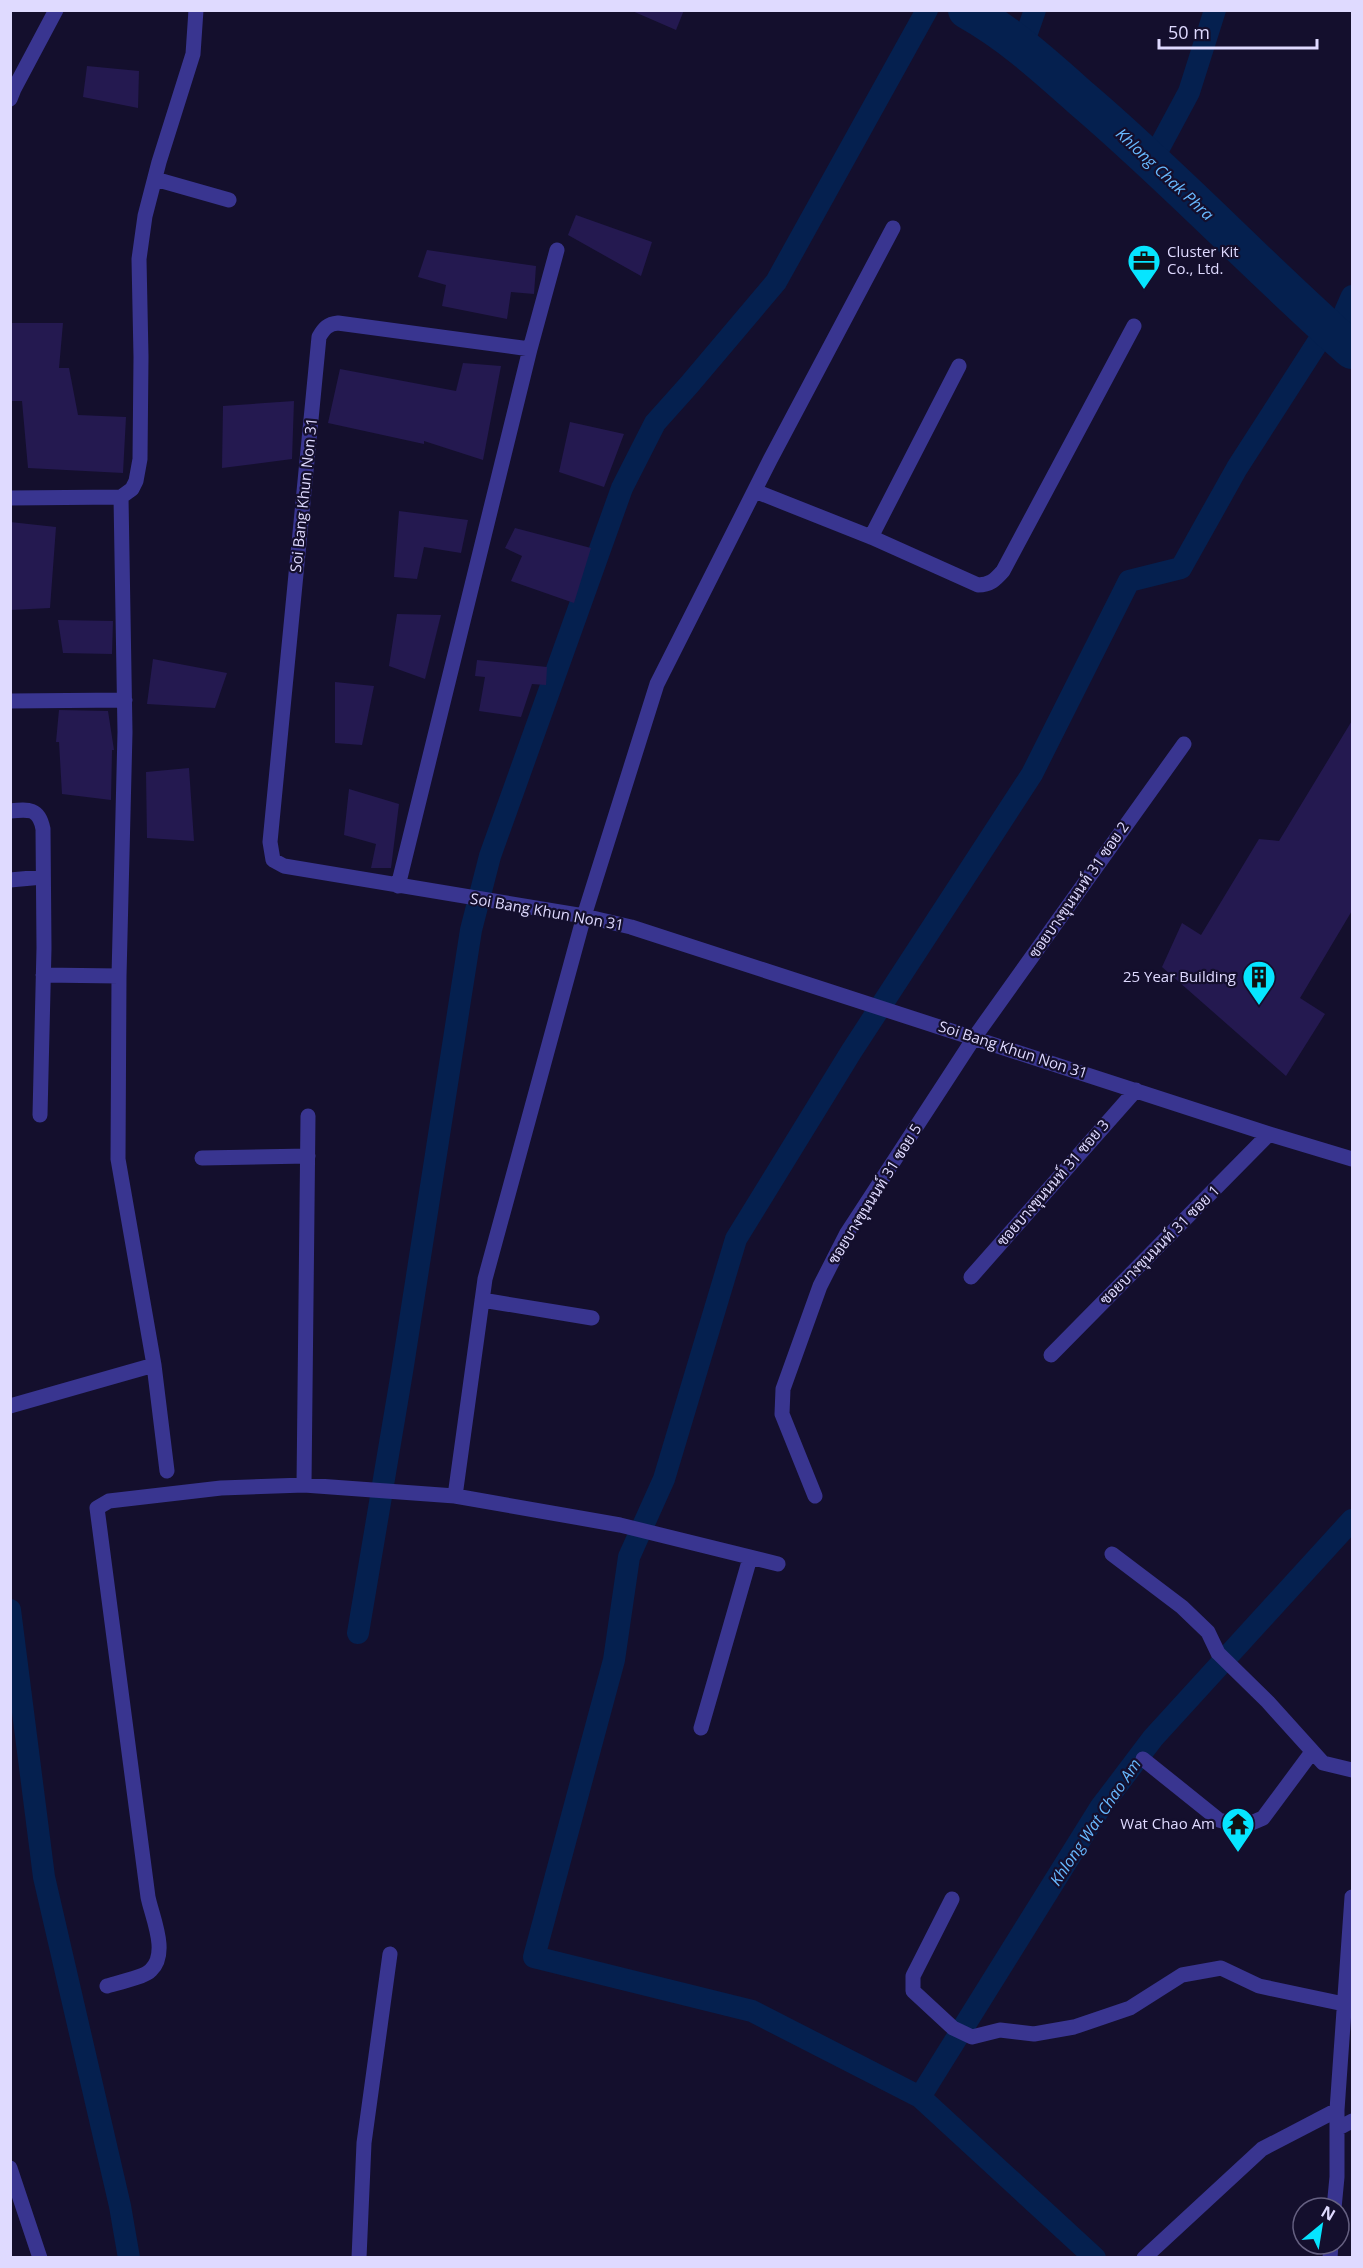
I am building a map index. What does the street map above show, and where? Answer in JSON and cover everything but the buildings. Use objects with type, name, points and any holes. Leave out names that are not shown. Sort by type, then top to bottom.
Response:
[{"type":"street","points":[[10,99],[56,10]]},
{"type":"street","points":[[10,498],[121,497],[132,489],[136,481],[140,459],[139,259],[145,216],[193,54],[196,10]]},
{"type":"street","points":[[155,179],[229,200]]},
{"type":"street","points":[[455,1496],[485,1279],[584,916],[657,684],[754,490],[893,228]]},
{"type":"street","points":[[398,886],[557,250]]},
{"type":"street","name":"Soi Bang Khun Non 31","points":[[531,349],[338,323],[324,328],[319,337],[270,842],[273,860],[284,866],[584,916],[631,927],[1269,1134],[1353,1159]]},
{"type":"street","points":[[754,490],[871,537],[978,585],[987,585],[995,581],[1003,571],[1134,326]]},
{"type":"street","points":[[871,537],[958,366]]},
{"type":"street","points":[[121,497],[125,700],[118,1159],[154,1365],[167,1471]]},
{"type":"street","points":[[10,701],[125,700]]},
{"type":"street","name":"ซอยบางขุนนนท์ 31 ซอย 2","points":[[974,1038],[1184,744]]},
{"type":"street","points":[[10,811],[27,809],[41,818],[43,828],[40,1115]]},
{"type":"street","points":[[10,880],[43,878]]},
{"type":"street","points":[[43,975],[119,976]]},
{"type":"street","name":"ซอยบางขุนนนท์ 31 ซอย 5","points":[[815,1496],[782,1414],[783,1389],[798,1344],[820,1286],[847,1233],[974,1038]]},
{"type":"street","name":"ซอยบางขุนนนท์ 31 ซอย 3","points":[[971,1277],[1136,1090]]},
{"type":"street","points":[[304,1485],[308,1116]]},
{"type":"street","name":"ซอยบางขุนนนท์ 31 ซอย 1","points":[[1051,1355],[1269,1134]]},
{"type":"street","points":[[202,1158],[308,1156]]},
{"type":"street","points":[[482,1300],[592,1318]]},
{"type":"street","points":[[10,1406],[154,1365]]},
{"type":"street","points":[[107,1986],[151,1971],[157,1961],[160,1948],[148,1897],[97,1508],[109,1501],[221,1488],[304,1485],[455,1496],[620,1525],[778,1564]]},
{"type":"street","points":[[1112,1554],[1182,1607],[1208,1632],[1218,1653],[1268,1702],[1323,1763],[1353,1770]]},
{"type":"street","points":[[701,1728],[750,1558]]},
{"type":"street","points":[[1143,1759],[1219,1820],[1233,1824],[1250,1824],[1263,1818],[1312,1752]]},
{"type":"street","points":[[1336,2196],[1337,2110],[1353,1897]]},
{"type":"street","points":[[952,1899],[913,1976],[914,1991],[953,2028],[972,2037],[1000,2030],[1034,2034],[1074,2027],[1130,2008],[1182,1975],[1221,1968],[1259,1986],[1344,2004]]},
{"type":"street","points":[[359,2258],[364,2143],[390,1954]]},
{"type":"street","points":[[1144,2258],[1262,2149],[1337,2110]]},
{"type":"street","points":[[1337,2129],[1353,2121]]},
{"type":"street","points":[[10,2168],[40,2258]]},
{"type":"waterway","points":[[358,1633],[402,1372],[471,930],[490,856],[622,488],[655,423],[776,282],[927,10]]},
{"type":"waterway","name":"Khlong Chak Phra","points":[[967,10],[983,19],[1027,52],[1117,129],[1352,350]]},
{"type":"waterway","points":[[1022,47],[1035,10]]},
{"type":"waterway","points":[[1152,161],[1189,92],[1215,10]]},
{"type":"waterway","points":[[1335,335],[1352,296]]},
{"type":"waterway","points":[[1095,2258],[920,2097],[752,2011],[534,1957],[614,1660],[629,1557],[664,1479],[736,1239],[851,1052],[1032,774],[1129,581],[1181,568],[1237,468],[1327,328]]},
{"type":"waterway","name":"Khlong Wat Chao Am","points":[[920,2097],[1100,1808],[1153,1738],[1352,1520]]},
{"type":"waterway","points":[[10,1610],[44,1877],[120,2206],[129,2258]]},
{"type":"place","name":"Cluster Kit Co., Ltd.","points":[[1144,290]]},
{"type":"place","name":"25 Year Building","points":[[1259,1006]]},
{"type":"place","name":"Wat Chao Am","points":[[1238,1853]]}]
